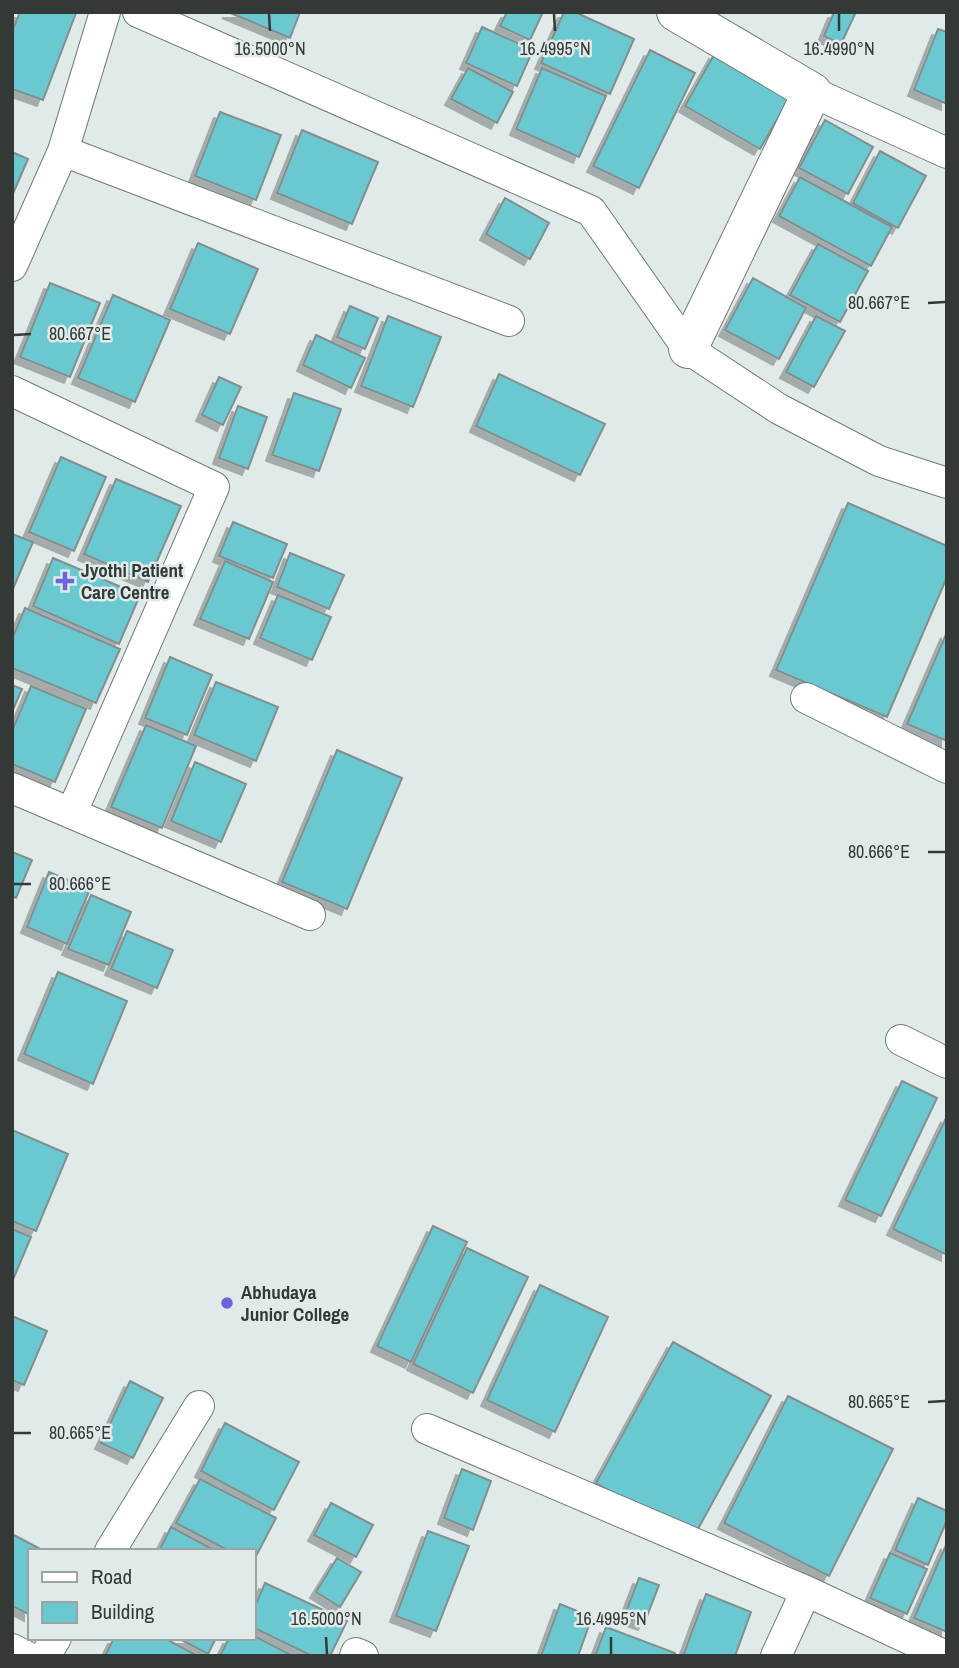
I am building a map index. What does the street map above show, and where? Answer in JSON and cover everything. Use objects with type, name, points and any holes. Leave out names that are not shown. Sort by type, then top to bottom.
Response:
[{"type":"street","points":[[12,266],[63,151],[105,12]]},
{"type":"street","points":[[138,12],[590,211],[688,349],[790,415],[879,461],[947,483]]},
{"type":"street","points":[[676,12],[812,92],[947,153]]},
{"type":"street","points":[[688,349],[812,92]]},
{"type":"street","points":[[63,151],[509,321]]},
{"type":"street","points":[[12,391],[214,487],[72,812]]},
{"type":"street","points":[[806,698],[947,768]]},
{"type":"street","points":[[12,788],[310,915]]},
{"type":"street","points":[[901,1041],[947,1063]]},
{"type":"street","points":[[111,1549],[200,1406]]},
{"type":"street","points":[[428,1429],[806,1591],[946,1656]]},
{"type":"street","points":[[776,1656],[806,1591]]},
{"type":"street","points":[[45,1656],[55,1640]]},
{"type":"street","points":[[12,1649],[26,1656]]},
{"type":"street","points":[[355,1656],[356,1653],[363,1656]]},
{"type":"building","points":[[20,12],[76,13],[43,100],[12,89],[12,32]]},
{"type":"building","points":[[228,12],[300,12],[290,38]]},
{"type":"building","points":[[507,12],[543,12],[530,40],[500,26]]},
{"type":"building","points":[[564,12],[575,12],[634,39],[610,94],[541,63]]},
{"type":"building","points":[[834,12],[856,12],[841,44],[824,36]]},
{"type":"building","points":[[482,27],[533,50],[517,86],[466,63]]},
{"type":"building","points":[[938,29],[947,32],[947,104],[914,90]]},
{"type":"building","points":[[650,50],[695,73],[639,188],[593,166]]},
{"type":"building","points":[[715,53],[790,97],[760,149],[685,106]]},
{"type":"building","points":[[468,68],[513,92],[497,123],[451,99]]},
{"type":"building","points":[[542,68],[606,96],[579,157],[516,129]]},
{"type":"building","points":[[220,112],[281,135],[256,200],[195,176]]},
{"type":"building","points":[[825,120],[873,147],[848,194],[799,168]]},
{"type":"building","points":[[302,130],[378,162],[352,224],[277,193]]},
{"type":"building","points":[[880,151],[926,176],[898,228],[853,203]]},
{"type":"building","points":[[12,152],[28,159],[12,196]]},
{"type":"building","points":[[800,177],[892,227],[871,266],[779,216]]},
{"type":"building","points":[[505,198],[549,223],[530,259],[486,234]]},
{"type":"building","points":[[198,243],[258,269],[230,334],[170,309]]},
{"type":"building","points":[[818,244],[868,271],[840,322],[790,295]]},
{"type":"building","points":[[753,278],[806,308],[779,359],[725,330]]},
{"type":"building","points":[[50,283],[100,303],[70,377],[20,357]]},
{"type":"building","points":[[113,295],[170,320],[135,402],[78,378]]},
{"type":"building","points":[[350,306],[378,318],[365,349],[337,337]]},
{"type":"building","points":[[388,316],[441,337],[413,407],[361,386]]},
{"type":"building","points":[[816,316],[845,331],[814,387],[786,372]]},
{"type":"building","points":[[316,335],[365,358],[351,388],[303,365]]},
{"type":"building","points":[[499,374],[605,424],[580,475],[476,426]]},
{"type":"building","points":[[219,377],[241,387],[223,425],[202,415]]},
{"type":"building","points":[[294,393],[341,409],[319,471],[272,455]]},
{"type":"building","points":[[238,406],[267,417],[248,469],[219,458]]},
{"type":"building","points":[[61,457],[106,477],[74,551],[29,532]]},
{"type":"building","points":[[116,479],[181,506],[148,582],[84,554]]},
{"type":"building","points":[[848,503],[947,546],[947,577],[887,717],[776,670]]},
{"type":"building","points":[[233,522],[287,544],[273,578],[219,556]]},
{"type":"building","points":[[12,534],[33,542],[12,591]]},
{"type":"building","points":[[290,553],[344,575],[329,609],[277,587]]},
{"type":"building","points":[[53,558],[140,595],[119,644],[33,606]]},
{"type":"building","points":[[225,561],[273,582],[249,639],[200,619]]},
{"type":"building","points":[[278,595],[331,617],[312,660],[260,638]]},
{"type":"building","points":[[25,608],[120,649],[96,703],[12,668],[12,639]]},
{"type":"building","points":[[947,632],[947,741],[907,724]]},
{"type":"building","points":[[170,657],[212,675],[187,735],[145,718]]},
{"type":"building","points":[[216,682],[278,707],[256,761],[194,735]]},
{"type":"building","points":[[12,685],[22,689],[12,712]]},
{"type":"building","points":[[31,686],[86,709],[55,782],[12,764],[12,731]]},
{"type":"building","points":[[146,725],[196,746],[162,828],[111,807]]},
{"type":"building","points":[[337,750],[402,778],[347,909],[282,882]]},
{"type":"building","points":[[195,762],[246,784],[221,842],[171,821]]},
{"type":"building","points":[[12,852],[32,860],[16,898],[12,896]]},
{"type":"building","points":[[49,872],[90,889],[67,944],[27,927]]},
{"type":"building","points":[[91,895],[131,912],[109,965],[68,949]]},
{"type":"building","points":[[127,931],[173,950],[157,988],[111,969]]},
{"type":"building","points":[[58,972],[127,1001],[93,1084],[24,1054]]},
{"type":"building","points":[[902,1081],[937,1098],[881,1216],[845,1200]]},
{"type":"building","points":[[947,1116],[947,1255],[893,1229]]},
{"type":"building","points":[[12,1130],[68,1154],[36,1231],[12,1221]]},
{"type":"building","points":[[433,1226],[467,1242],[411,1362],[377,1346]]},
{"type":"building","points":[[12,1229],[31,1237],[12,1282]]},
{"type":"building","points":[[467,1248],[528,1277],[473,1393],[413,1364]]},
{"type":"building","points":[[540,1285],[608,1317],[555,1432],[487,1400]]},
{"type":"building","points":[[12,1316],[47,1331],[24,1385],[12,1380]]},
{"type":"building","points":[[673,1342],[771,1396],[693,1538],[596,1483]]},
{"type":"building","points":[[130,1381],[163,1398],[133,1458],[101,1443]]},
{"type":"building","points":[[788,1396],[893,1449],[829,1576],[724,1523]]},
{"type":"building","points":[[225,1423],[299,1462],[274,1510],[201,1471]]},
{"type":"building","points":[[462,1469],[491,1481],[473,1530],[444,1518]]},
{"type":"building","points":[[200,1479],[276,1518],[256,1556],[256,1549],[225,1549],[176,1523]]},
{"type":"building","points":[[918,1498],[947,1511],[947,1520],[928,1565],[895,1550]]},
{"type":"building","points":[[331,1503],[373,1525],[356,1557],[314,1535]]},
{"type":"building","points":[[171,1527],[212,1549],[160,1549]]},
{"type":"building","points":[[428,1531],[469,1546],[436,1631],[396,1616]]},
{"type":"building","points":[[12,1534],[40,1549],[28,1549],[28,1614],[12,1606]]},
{"type":"building","points":[[947,1543],[947,1632],[914,1618]]},
{"type":"building","points":[[890,1553],[927,1569],[907,1614],[870,1598]]},
{"type":"building","points":[[337,1558],[361,1572],[340,1607],[316,1592]]},
{"type":"building","points":[[639,1578],[659,1585],[644,1624],[624,1617]]},
{"type":"building","points":[[265,1583],[347,1621],[330,1656],[312,1656],[256,1629],[256,1604]]},
{"type":"building","points":[[706,1594],[751,1612],[735,1656],[683,1656]]},
{"type":"building","points":[[560,1604],[592,1617],[578,1656],[541,1656]]},
{"type":"building","points":[[606,1627],[675,1653],[674,1656],[595,1656]]},
{"type":"building","points":[[256,1637],[293,1656],[220,1656],[228,1640],[256,1640]]},
{"type":"building","points":[[113,1640],[168,1640],[198,1656],[105,1656]]},
{"type":"building","points":[[182,1640],[215,1640],[208,1654]]},
{"type":"place","name":"Jyothi Patient Care Centre","points":[[65,581]]},
{"type":"place","name":"Abhudaya Junior College","points":[[227,1303]]}]
